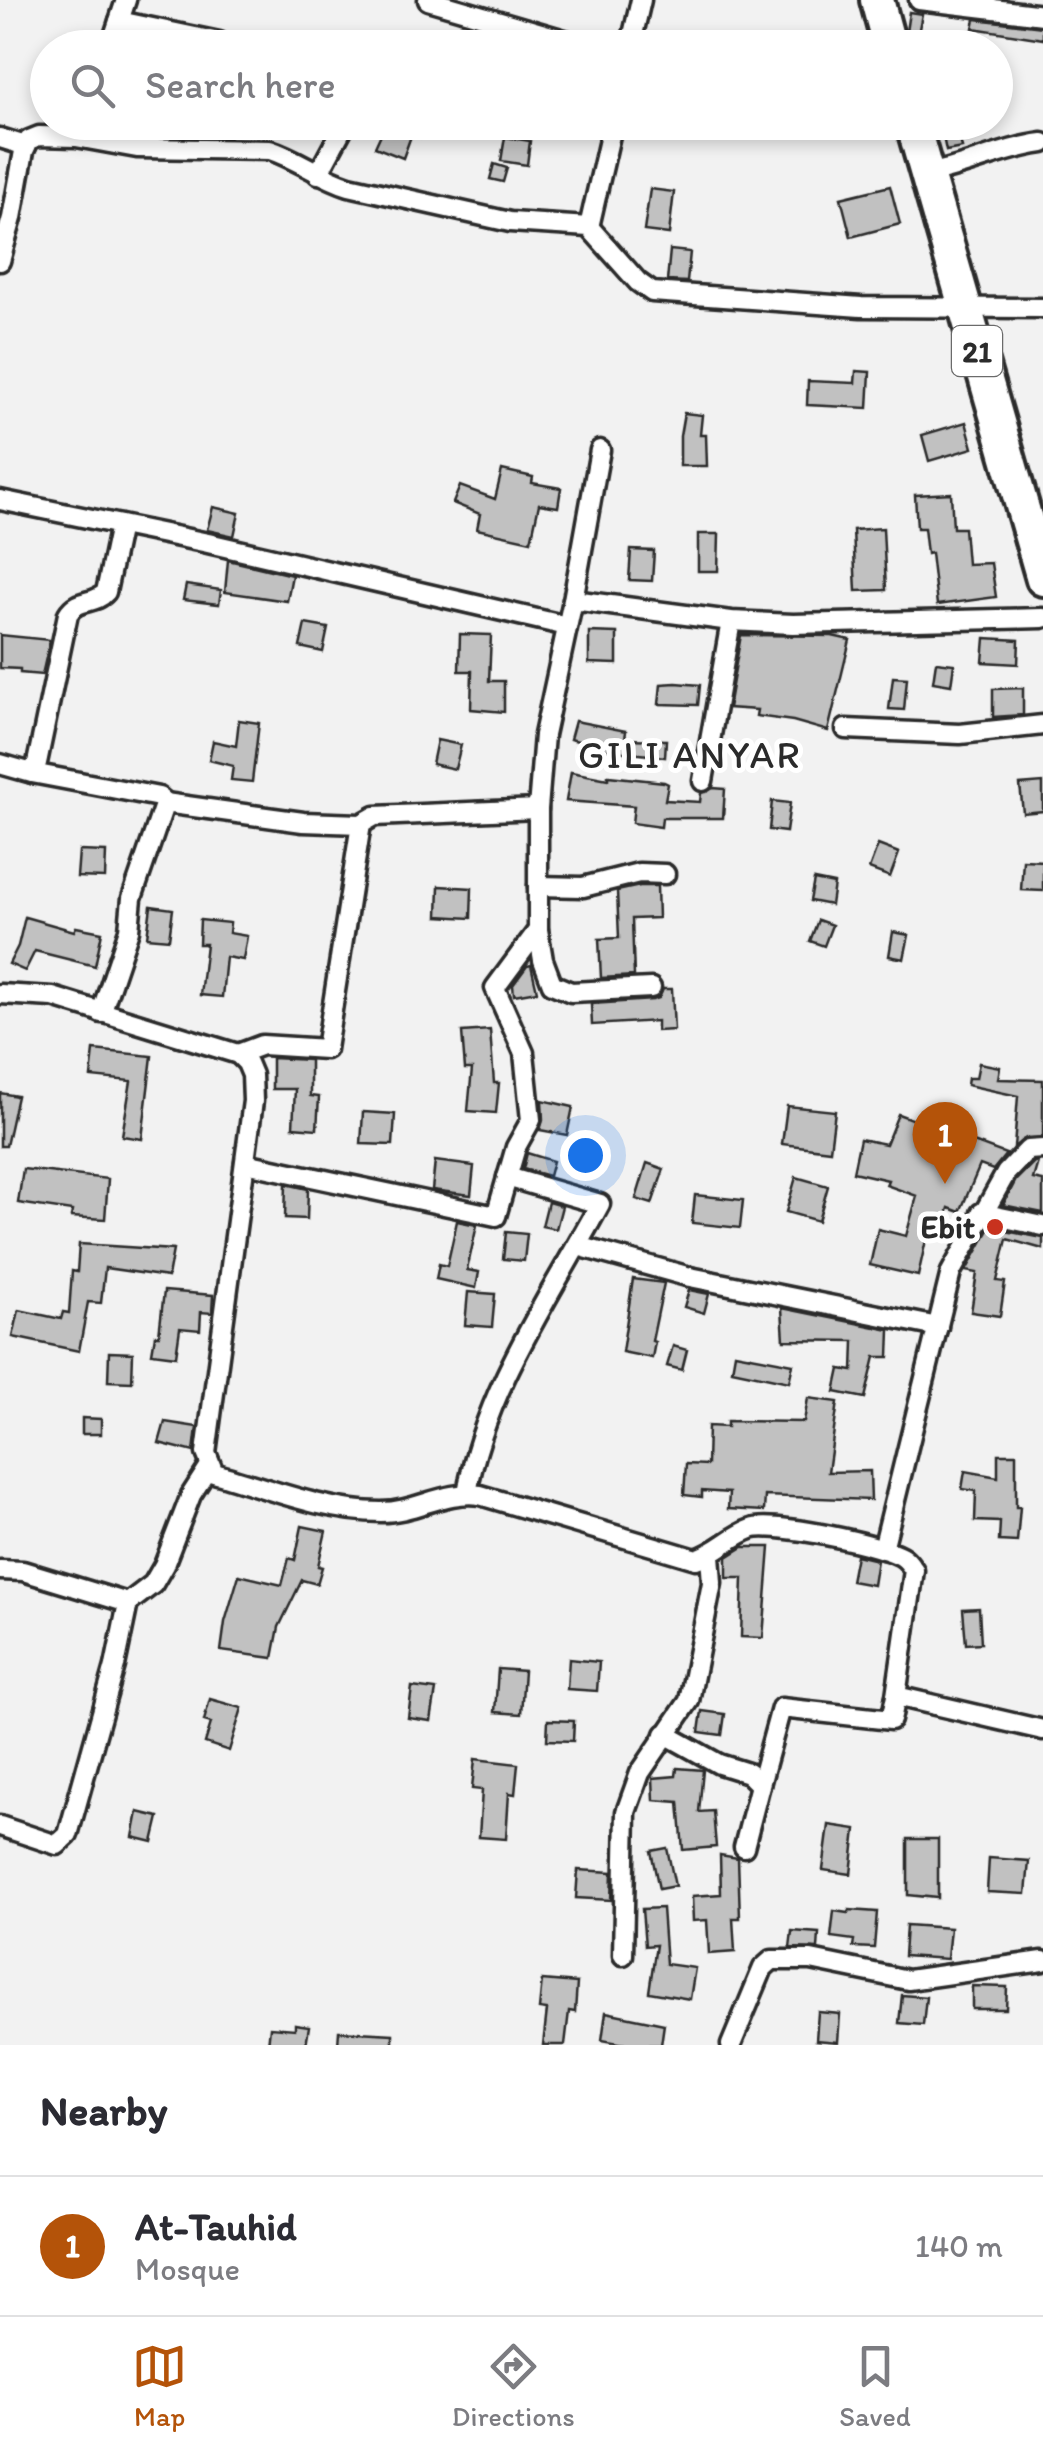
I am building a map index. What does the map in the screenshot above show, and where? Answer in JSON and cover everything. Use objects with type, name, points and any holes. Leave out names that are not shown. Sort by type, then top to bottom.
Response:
[{"type":"highway","points":[[877,0],[885,30]]},
{"type":"highway","name":"21","points":[[917,140],[1043,578]]},
{"type":"street","points":[[116,30],[126,0]]},
{"type":"street","points":[[428,0],[530,30]]},
{"type":"street","points":[[634,30],[641,0]]},
{"type":"street","points":[[919,0],[1043,15]]},
{"type":"street","points":[[119,21],[162,30]]},
{"type":"street","points":[[0,138],[26,146]]},
{"type":"street","points":[[0,261],[7,200],[30,140]]},
{"type":"street","points":[[111,140],[137,148],[270,150],[349,186],[493,219],[589,227],[638,282],[652,292],[861,307],[1043,308]]},
{"type":"street","points":[[318,174],[336,140]]},
{"type":"street","points":[[589,227],[609,140]]},
{"type":"street","points":[[927,174],[1043,143]]},
{"type":"street","points":[[600,450],[544,735],[538,809],[538,930],[552,984],[571,992],[651,988]]},
{"type":"street","points":[[0,500],[568,626]]},
{"type":"street","points":[[32,773],[68,614],[75,605],[100,599],[106,592],[120,525]]},
{"type":"street","points":[[573,600],[731,622],[1043,618]]},
{"type":"street","points":[[703,781],[731,622]]},
{"type":"street","points":[[846,729],[960,734],[1043,725]]},
{"type":"street","points":[[0,764],[159,796],[165,803],[302,822],[361,824],[374,816],[538,809]]},
{"type":"street","points":[[101,1013],[130,930],[132,898],[165,803]]},
{"type":"street","points":[[238,1054],[262,1045],[326,1049],[361,824]]},
{"type":"street","points":[[538,886],[583,886],[639,873],[665,874]]},
{"type":"street","points":[[246,1163],[496,1216],[516,1147],[531,1120],[531,1098],[524,1053],[495,988],[538,930]]},
{"type":"street","points":[[0,994],[53,997],[238,1054],[247,1063],[252,1075],[253,1101],[210,1403],[206,1454],[214,1473],[346,1510],[411,1509],[446,1496],[467,1494],[696,1559],[710,1555],[748,1529],[765,1526],[787,1527],[904,1557],[914,1570],[892,1720],[781,1708],[744,1848]]},
{"type":"street","points":[[883,1549],[951,1272],[981,1213],[1018,1156],[1028,1150],[1043,1149]]},
{"type":"street","points":[[467,1494],[492,1407],[600,1204],[507,1178]]},
{"type":"street","points":[[981,1213],[1043,1226]]},
{"type":"street","points":[[578,1246],[690,1277],[938,1327]]},
{"type":"street","points":[[0,1826],[57,1845],[68,1835],[115,1666],[128,1603],[153,1584],[191,1495],[209,1467]]},
{"type":"street","points":[[624,1956],[626,1812],[640,1774],[689,1701],[712,1583],[710,1555]]},
{"type":"street","points":[[0,1570],[22,1571],[128,1603]]},
{"type":"street","points":[[896,1696],[1043,1730]]},
{"type":"street","points":[[665,1734],[719,1764],[748,1772],[760,1785]]},
{"type":"street","points":[[731,2045],[764,1968],[772,1960],[811,1960],[908,1980],[1043,1961]]},
{"type":"building","points":[[909,12],[922,14],[919,30],[906,30]]},
{"type":"building","points":[[975,19],[1043,27],[1043,39],[1013,34],[1013,30],[973,28]]},
{"type":"building","points":[[378,140],[410,140],[403,158],[375,147]]},
{"type":"building","points":[[504,140],[530,141],[527,165],[501,161]]},
{"type":"building","points":[[944,140],[960,140],[962,148],[946,151]]},
{"type":"building","points":[[494,164],[507,168],[503,182],[490,179]]},
{"type":"building","points":[[890,186],[900,224],[851,237],[841,198]]},
{"type":"building","points":[[650,189],[674,192],[669,234],[644,231]]},
{"type":"building","points":[[670,250],[690,252],[687,282],[667,281]]},
{"type":"building","points":[[856,371],[870,372],[868,408],[807,405],[808,381],[855,383]]},
{"type":"building","points":[[684,413],[702,415],[700,435],[706,435],[707,466],[680,466]]},
{"type":"building","points":[[966,422],[973,448],[929,461],[922,435]]},
{"type":"building","points":[[502,470],[533,477],[532,483],[561,488],[558,507],[539,504],[531,541],[477,529],[480,514],[453,503],[460,486],[495,499]]},
{"type":"building","points":[[951,493],[953,528],[964,528],[967,564],[991,563],[996,597],[937,605],[931,553],[927,554],[924,528],[917,528],[915,495]]},
{"type":"building","points":[[213,507],[239,513],[234,536],[207,530]]},
{"type":"building","points":[[883,528],[886,590],[856,591],[853,530]]},
{"type":"building","points":[[698,534],[719,534],[718,571],[698,571]]},
{"type":"building","points":[[631,550],[654,551],[652,581],[629,580]]},
{"type":"building","points":[[228,560],[292,575],[287,601],[225,592]]},
{"type":"building","points":[[186,585],[221,590],[219,604],[183,600]]},
{"type":"building","points":[[305,624],[328,628],[323,652],[300,647]]},
{"type":"building","points":[[589,632],[617,633],[617,664],[589,663]]},
{"type":"building","points":[[460,634],[491,635],[489,681],[504,681],[504,712],[471,709],[472,671],[459,671]]},
{"type":"building","points":[[0,635],[50,640],[42,675],[0,668]]},
{"type":"building","points":[[741,635],[832,636],[850,640],[828,731],[756,716],[757,710],[728,708]]},
{"type":"building","points":[[985,638],[1019,640],[1018,664],[983,662]]},
{"type":"building","points":[[936,662],[954,664],[951,685],[933,682]]},
{"type":"building","points":[[893,677],[907,678],[904,710],[889,709]]},
{"type":"building","points":[[661,684],[700,685],[698,705],[659,704]]},
{"type":"building","points":[[1023,688],[1023,715],[993,717],[993,689]]},
{"type":"building","points":[[239,720],[259,723],[252,782],[231,780],[233,766],[209,760],[213,741],[236,746]]},
{"type":"building","points":[[575,721],[626,731],[625,739],[666,740],[665,757],[599,749],[570,739]]},
{"type":"building","points":[[437,740],[461,745],[455,769],[432,764]]},
{"type":"building","points":[[571,772],[608,779],[664,782],[668,784],[665,800],[700,802],[701,793],[725,789],[723,818],[662,818],[661,827],[632,823],[634,806],[566,801]]},
{"type":"building","points":[[1043,783],[1043,811],[1023,813],[1020,785]]},
{"type":"building","points":[[772,801],[790,803],[786,832],[769,830]]},
{"type":"building","points":[[878,845],[899,853],[890,877],[869,869]]},
{"type":"building","points":[[79,851],[106,852],[105,878],[77,877]]},
{"type":"building","points":[[1023,860],[1043,861],[1043,891],[1021,890]]},
{"type":"building","points":[[814,880],[834,884],[831,905],[810,901]]},
{"type":"building","points":[[439,886],[472,888],[471,918],[438,916]]},
{"type":"building","points":[[657,886],[658,918],[632,919],[634,976],[601,978],[599,939],[619,938],[617,891]]},
{"type":"building","points":[[151,906],[173,909],[169,939],[147,937]]},
{"type":"building","points":[[25,917],[74,931],[76,927],[102,932],[95,966],[35,951],[25,971],[9,964]]},
{"type":"building","points":[[200,920],[230,923],[229,933],[247,936],[243,960],[226,957],[222,997],[200,995],[206,944],[199,944]]},
{"type":"building","points":[[818,920],[832,925],[824,946],[810,941]]},
{"type":"building","points":[[893,932],[909,935],[904,959],[889,956]]},
{"type":"building","points":[[531,965],[537,991],[514,995],[513,985]]},
{"type":"building","points":[[663,989],[672,989],[674,1030],[657,1031],[657,1021],[592,1025],[591,1004],[653,1000],[659,998]]},
{"type":"building","points":[[490,1030],[494,1083],[499,1083],[496,1113],[468,1111],[472,1069],[465,1069],[462,1032]]},
{"type":"building","points":[[94,1050],[152,1056],[142,1139],[122,1136],[131,1081],[91,1077]]},
{"type":"building","points":[[272,1058],[310,1060],[310,1096],[319,1097],[317,1129],[293,1127],[295,1089],[272,1089]]},
{"type":"building","points":[[979,1063],[1000,1067],[998,1079],[1043,1080],[1043,1137],[1026,1138],[1014,1147],[1018,1096],[967,1085],[968,1078],[976,1078]]},
{"type":"building","points":[[0,1093],[17,1096],[6,1146],[0,1146]]},
{"type":"building","points":[[542,1100],[573,1107],[567,1135],[540,1130]]},
{"type":"building","points":[[787,1106],[835,1111],[830,1150],[782,1144]]},
{"type":"building","points":[[363,1112],[395,1114],[393,1145],[361,1144]]},
{"type":"building","points":[[898,1114],[1006,1154],[993,1170],[980,1165],[960,1212],[949,1208],[941,1235],[928,1231],[918,1276],[870,1265],[878,1229],[906,1236],[917,1196],[886,1185],[888,1180],[853,1172],[860,1139],[886,1144]]},
{"type":"building","points":[[527,1153],[553,1161],[549,1176],[523,1169]]},
{"type":"building","points":[[435,1161],[474,1166],[471,1195],[432,1190]]},
{"type":"building","points":[[1038,1162],[1033,1179],[1043,1181],[1043,1213],[1003,1205],[1016,1180]]},
{"type":"building","points":[[647,1163],[664,1169],[652,1204],[636,1199]]},
{"type":"building","points":[[23,1169],[108,1179],[105,1219],[71,1217],[72,1211],[18,1203]]},
{"type":"building","points":[[796,1177],[828,1186],[818,1221],[786,1212]]},
{"type":"building","points":[[286,1184],[308,1189],[307,1219],[285,1218]]},
{"type":"building","points":[[695,1195],[743,1200],[740,1228],[692,1223]]},
{"type":"building","points":[[548,1202],[562,1206],[556,1229],[542,1226]]},
{"type":"building","points":[[457,1221],[477,1225],[467,1270],[479,1272],[476,1288],[436,1279],[439,1264],[447,1266]]},
{"type":"building","points":[[990,1228],[1043,1238],[1043,1249],[1007,1239],[997,1281],[1005,1282],[1000,1316],[971,1312],[977,1273],[966,1271]]},
{"type":"building","points":[[506,1232],[527,1234],[524,1261],[503,1259]]},
{"type":"building","points":[[79,1244],[173,1250],[168,1277],[105,1268],[101,1303],[88,1302],[79,1351],[13,1337],[19,1310],[61,1319],[63,1312],[69,1313],[72,1271],[77,1272]]},
{"type":"building","points":[[633,1279],[664,1283],[652,1358],[622,1352]]},
{"type":"building","points":[[689,1290],[709,1294],[704,1313],[684,1307]]},
{"type":"building","points":[[164,1291],[213,1295],[212,1313],[201,1312],[200,1330],[180,1328],[176,1356],[152,1353],[155,1335],[159,1335]]},
{"type":"building","points":[[468,1292],[495,1294],[492,1327],[465,1325]]},
{"type":"building","points":[[782,1308],[890,1330],[889,1357],[875,1357],[865,1398],[835,1392],[840,1369],[853,1371],[854,1341],[784,1340]]},
{"type":"building","points":[[673,1346],[687,1350],[682,1370],[667,1366]]},
{"type":"building","points":[[109,1352],[133,1353],[132,1382],[108,1381]]},
{"type":"building","points":[[735,1353],[793,1364],[789,1382],[732,1370]]},
{"type":"building","points":[[808,1398],[838,1402],[828,1472],[870,1471],[871,1500],[765,1496],[764,1511],[728,1509],[729,1493],[702,1491],[702,1497],[684,1495],[686,1464],[707,1465],[708,1426],[727,1427],[727,1421],[804,1422]]},
{"type":"building","points":[[82,1418],[101,1419],[101,1434],[82,1434]]},
{"type":"building","points":[[165,1422],[197,1427],[194,1452],[159,1443]]},
{"type":"building","points":[[998,1454],[1016,1454],[1016,1507],[1020,1507],[1017,1542],[999,1541],[1000,1522],[975,1521],[976,1491],[962,1489],[965,1471],[998,1477]]},
{"type":"building","points":[[302,1526],[326,1531],[318,1566],[322,1567],[317,1584],[302,1580],[279,1627],[273,1658],[221,1651],[239,1575],[282,1585],[289,1558],[295,1560]]},
{"type":"building","points":[[743,1547],[770,1547],[763,1638],[741,1637],[743,1578],[727,1578],[727,1557]]},
{"type":"building","points":[[856,1555],[877,1560],[873,1585],[851,1581]]},
{"type":"building","points":[[979,1608],[981,1643],[966,1644],[963,1609]]},
{"type":"building","points":[[569,1659],[599,1662],[597,1691],[567,1689]]},
{"type":"building","points":[[498,1669],[524,1671],[521,1714],[495,1712]]},
{"type":"building","points":[[412,1687],[436,1690],[431,1721],[408,1718]]},
{"type":"building","points":[[210,1699],[242,1708],[229,1751],[205,1743],[211,1723],[204,1721]]},
{"type":"building","points":[[702,1711],[725,1714],[722,1735],[699,1732]]},
{"type":"building","points":[[548,1720],[574,1721],[573,1741],[547,1740]]},
{"type":"building","points":[[475,1759],[518,1764],[515,1794],[509,1793],[506,1839],[479,1837],[482,1790],[472,1789]]},
{"type":"building","points":[[677,1768],[703,1770],[699,1812],[713,1811],[716,1847],[683,1850],[679,1802],[654,1800],[653,1778],[676,1776]]},
{"type":"building","points":[[138,1812],[159,1817],[153,1842],[133,1837]]},
{"type":"building","points":[[829,1825],[856,1829],[851,1874],[823,1870]]},
{"type":"building","points":[[908,1839],[938,1839],[938,1898],[908,1895]]},
{"type":"building","points":[[667,1848],[675,1886],[659,1889],[651,1851]]},
{"type":"building","points":[[720,1855],[738,1858],[740,1918],[733,1918],[735,1952],[709,1954],[707,1920],[693,1921],[692,1896],[721,1894]]},
{"type":"building","points":[[989,1858],[1029,1861],[1026,1894],[987,1892]]},
{"type":"building","points":[[578,1870],[612,1872],[611,1900],[576,1898]]},
{"type":"building","points":[[662,1908],[666,1964],[695,1968],[690,1999],[649,1992],[656,1945],[645,1946],[642,1909]]},
{"type":"building","points":[[834,1911],[877,1912],[874,1948],[853,1947],[854,1940],[831,1937]]},
{"type":"building","points":[[906,1925],[950,1928],[947,1959],[904,1956]]},
{"type":"building","points":[[792,1931],[819,1933],[818,1949],[790,1948]]},
{"type":"building","points":[[542,1980],[577,1983],[575,2012],[569,2011],[565,2045],[543,2045],[547,2010],[539,2009]]},
{"type":"building","points":[[972,1986],[1007,1987],[1006,2009],[972,2009]]},
{"type":"building","points":[[902,1995],[926,1997],[923,2025],[899,2023]]},
{"type":"building","points":[[606,2012],[664,2024],[661,2045],[602,2040]]},
{"type":"building","points":[[818,2012],[840,2014],[838,2042],[816,2040]]},
{"type":"building","points":[[295,2024],[309,2026],[306,2045],[268,2045],[270,2027],[295,2029]]},
{"type":"building","points":[[339,2031],[393,2034],[393,2045],[338,2045]]},
{"type":"place","name":"At-Tauhid","points":[[945,1184]]},
{"type":"place","name":"Ebit","points":[[995,1227]]},
{"type":"district","name":"GILI ANYAR","points":[[690,755]]}]
